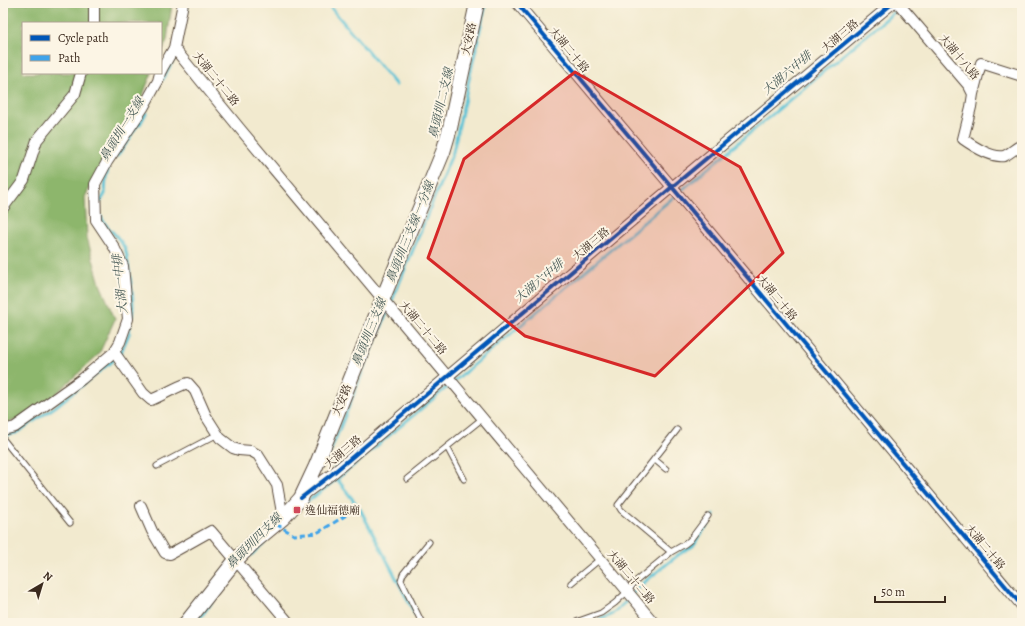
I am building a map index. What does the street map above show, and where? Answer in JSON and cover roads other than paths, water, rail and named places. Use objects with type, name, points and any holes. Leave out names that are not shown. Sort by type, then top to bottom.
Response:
[{"type":"street","points":[[94,3],[94,22]]},
{"type":"street","points":[[162,70],[174,48],[183,3]]},
{"type":"street","name":"大安路","points":[[186,623],[235,561],[254,542],[283,518],[301,498],[316,466],[443,152],[450,128],[477,3]]},
{"type":"street","name":"大湖二十路","points":[[517,3],[1022,606]]},
{"type":"street","name":"大湖三路","points":[[301,498],[332,474],[893,3]]},
{"type":"street","name":"大湖十八路","points":[[898,3],[969,86],[973,94],[963,139],[996,157],[1006,155],[1021,148]]},
{"type":"street","name":"大湖二十二路","points":[[174,48],[654,623]]},
{"type":"street","points":[[973,94],[981,63],[1022,76]]},
{"type":"street","points":[[3,208],[24,180],[38,140],[75,94],[81,74]]},
{"type":"street","points":[[3,430],[15,427],[82,379],[114,352],[120,342],[128,319],[123,266],[114,247],[96,220],[95,184],[107,162],[143,108],[160,74]]},
{"type":"street","points":[[114,352],[143,393],[151,400],[178,386],[188,383],[195,391],[206,416],[220,438],[233,448],[250,451],[258,455],[277,485],[283,518]]},
{"type":"street","points":[[141,506],[152,531],[165,553],[170,554],[211,531],[289,623]]},
{"type":"lane","points":[[407,479],[483,418]]},
{"type":"lane","points":[[671,552],[621,510],[618,505],[677,430]]},
{"type":"lane","points":[[157,466],[218,434]]},
{"type":"lane","points":[[3,439],[70,523]]},
{"type":"lane","points":[[447,447],[464,479]]},
{"type":"lane","points":[[654,459],[666,469]]},
{"type":"lane","points":[[573,623],[601,612],[615,604],[635,582],[671,552],[690,540],[708,516]]},
{"type":"lane","points":[[422,623],[401,580],[403,574],[430,542]]},
{"type":"lane","points":[[571,583],[600,559]]},
{"type":"waterway","points":[[327,3],[396,85]]},
{"type":"waterway","name":"鼻頭圳三支線","points":[[326,461],[453,152],[486,3]]},
{"type":"waterway","name":"大湖六中排","points":[[840,40],[885,3]]},
{"type":"waterway","name":"鼻頭圳四支線","points":[[303,505],[337,479],[905,3]]},
{"type":"waterway","name":"鼻頭圳一支線","points":[[182,31],[187,9]]},
{"type":"waterway","name":"鼻頭圳一支線","points":[[163,79],[175,56]]},
{"type":"waterway","name":"鼻頭圳一支線","points":[[140,124],[146,113]]},
{"type":"waterway","name":"鼻頭圳一支線","points":[[129,138],[140,121]]},
{"type":"waterway","name":"鼻頭圳一支線","points":[[117,156],[130,138]]},
{"type":"waterway","name":"鼻頭圳一支線","points":[[99,204],[105,194],[108,169]]},
{"type":"waterway","name":"鼻頭圳一支線","points":[[101,217],[123,244],[126,251],[133,297],[132,316]]},
{"type":"waterway","name":"鼻頭圳一支線","points":[[3,436],[16,433],[55,407],[112,361],[121,352],[129,334],[130,326]]},
{"type":"waterway","name":"大湖六中排","points":[[326,461],[334,466],[337,464]]},
{"type":"waterway","points":[[337,479],[360,509],[415,614]]},
{"type":"waterway","points":[[591,623],[611,615],[629,599],[636,589],[678,555],[693,546],[714,515]]},
{"type":"waterway","name":"鼻頭圳四支線","points":[[251,555],[266,541]]},
{"type":"waterway","name":"鼻頭圳四支線","points":[[196,623],[230,578]]},
{"type":"place","name":"逸仙福德廟","points":[[297,510]]},
{"type":"water label","name":"鼻頭圳二支線","points":[[441,103]]},
{"type":"water label","name":"鼻頭圳三支線一分線","points":[[410,232]]},
{"type":"water label","name":"大湖一中排","points":[[120,284]]}]
